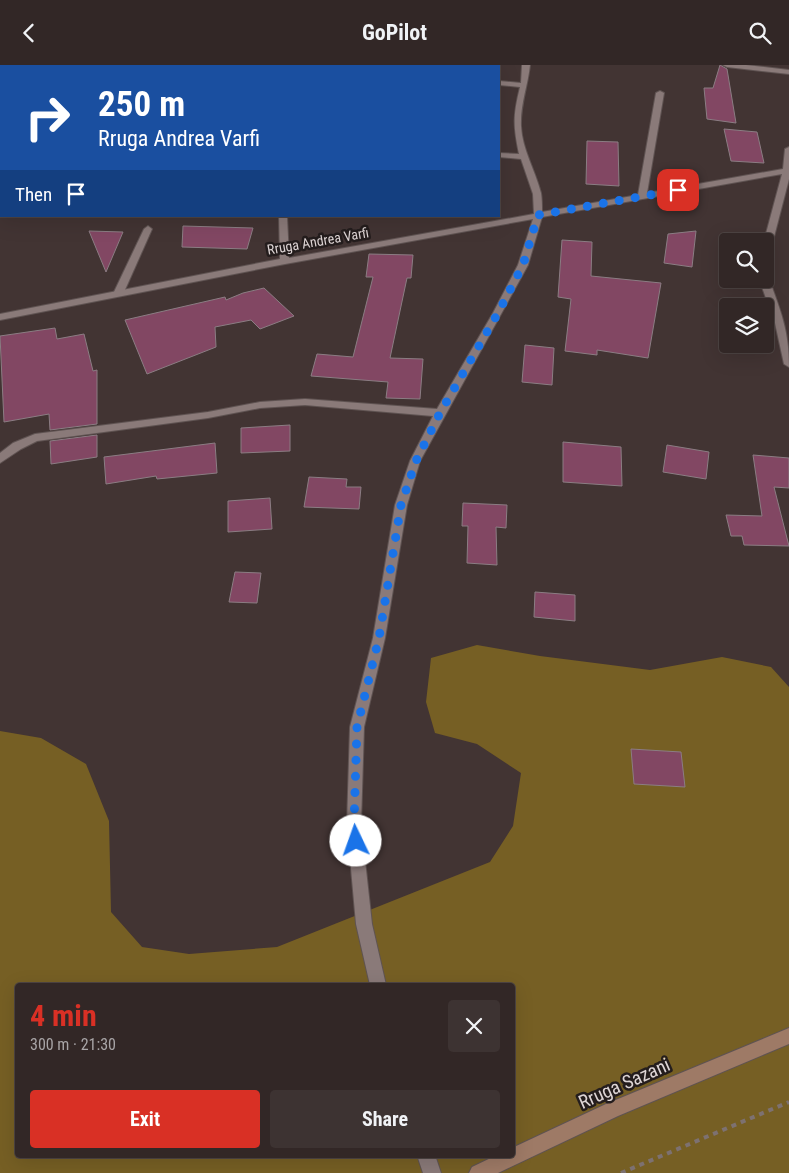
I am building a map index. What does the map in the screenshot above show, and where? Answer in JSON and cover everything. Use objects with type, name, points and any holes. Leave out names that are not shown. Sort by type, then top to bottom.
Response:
[{"type":"main road","name":"Rruga Sazani","points":[[515,1156],[612,1110],[789,1035]]},
{"type":"main road","name":"Rruga Sazani","points":[[478,1173],[510,1158]]},
{"type":"street","points":[[378,983],[364,924],[354,824],[357,727],[379,638],[401,505],[416,461],[440,413],[498,313],[523,265],[538,215],[537,194],[524,157],[517,128],[517,114],[524,85],[526,65]]},
{"type":"street","points":[[727,65],[789,72]]},
{"type":"street","points":[[500,83],[524,85]]},
{"type":"street","points":[[642,197],[660,93]]},
{"type":"street","points":[[771,233],[788,170],[789,149]]},
{"type":"street","points":[[500,155],[524,157]]},
{"type":"street","name":"Rruga Andrea Varfi","points":[[0,317],[285,261],[788,170]]},
{"type":"street","points":[[283,217],[285,261]]},
{"type":"street","points":[[119,293],[148,229]]},
{"type":"street","points":[[767,288],[780,323],[789,364]]},
{"type":"street","points":[[0,459],[18,446],[35,438],[189,418],[260,405],[305,402],[440,413]]},
{"type":"street","points":[[427,1158],[432,1173]]},
{"type":"path","points":[[621,1173],[789,1102]]},
{"type":"shaded area","points":[[477,645],[540,656],[650,670],[722,657],[771,667],[789,687],[789,1173],[0,1173],[0,731],[41,738],[86,764],[109,821],[111,912],[142,947],[189,954],[277,947],[490,862],[513,826],[521,773],[477,744],[435,733],[426,702],[431,658]]},
{"type":"building","points":[[720,65],[727,69],[736,123],[707,119],[704,88],[713,88]]},
{"type":"building","points":[[724,129],[757,132],[764,163],[731,161]]},
{"type":"building","points":[[587,141],[618,142],[619,186],[586,184]]},
{"type":"building","points":[[183,226],[253,228],[247,249],[182,247]]},
{"type":"building","points":[[89,231],[123,232],[106,272]]},
{"type":"building","points":[[696,231],[692,267],[664,263],[668,234]]},
{"type":"building","points":[[562,240],[592,242],[591,276],[661,283],[648,358],[597,350],[597,355],[565,351],[571,299],[558,297]]},
{"type":"building","points":[[369,254],[413,255],[411,278],[407,278],[390,358],[423,359],[420,399],[386,398],[388,382],[311,376],[317,354],[353,357],[373,277],[366,277]]},
{"type":"building","points":[[264,288],[294,316],[260,329],[251,320],[215,327],[216,347],[147,374],[125,320],[225,297],[226,300],[243,293]]},
{"type":"building","points":[[55,328],[57,339],[84,334],[93,371],[97,370],[97,424],[50,430],[49,414],[4,422],[0,336]]},
{"type":"building","points":[[525,345],[554,348],[552,385],[522,382]]},
{"type":"building","points":[[290,425],[290,451],[241,453],[241,428]]},
{"type":"building","points":[[97,435],[97,457],[51,464],[50,441]]},
{"type":"building","points":[[563,442],[621,447],[622,486],[563,482]]},
{"type":"building","points":[[215,443],[217,473],[157,479],[156,476],[106,484],[104,457]]},
{"type":"building","points":[[667,445],[709,452],[706,479],[663,472]]},
{"type":"building","points":[[753,455],[789,458],[789,488],[774,487],[789,546],[744,545],[742,536],[731,536],[726,515],[762,516]]},
{"type":"building","points":[[309,477],[347,479],[346,487],[361,487],[359,509],[304,507]]},
{"type":"building","points":[[270,498],[272,529],[228,532],[228,501]]},
{"type":"building","points":[[463,503],[507,505],[506,528],[496,527],[497,565],[467,563],[468,526],[462,526]]},
{"type":"building","points":[[235,572],[261,573],[257,603],[229,602]]},
{"type":"building","points":[[535,592],[575,595],[575,621],[534,617]]},
{"type":"building","points":[[631,749],[681,752],[685,787],[634,784]]},
{"type":"route","points":[[356,841],[354,824],[357,727],[379,638],[392,572],[401,505],[416,461],[440,413],[498,313],[523,265],[538,215],[678,190]]}]
